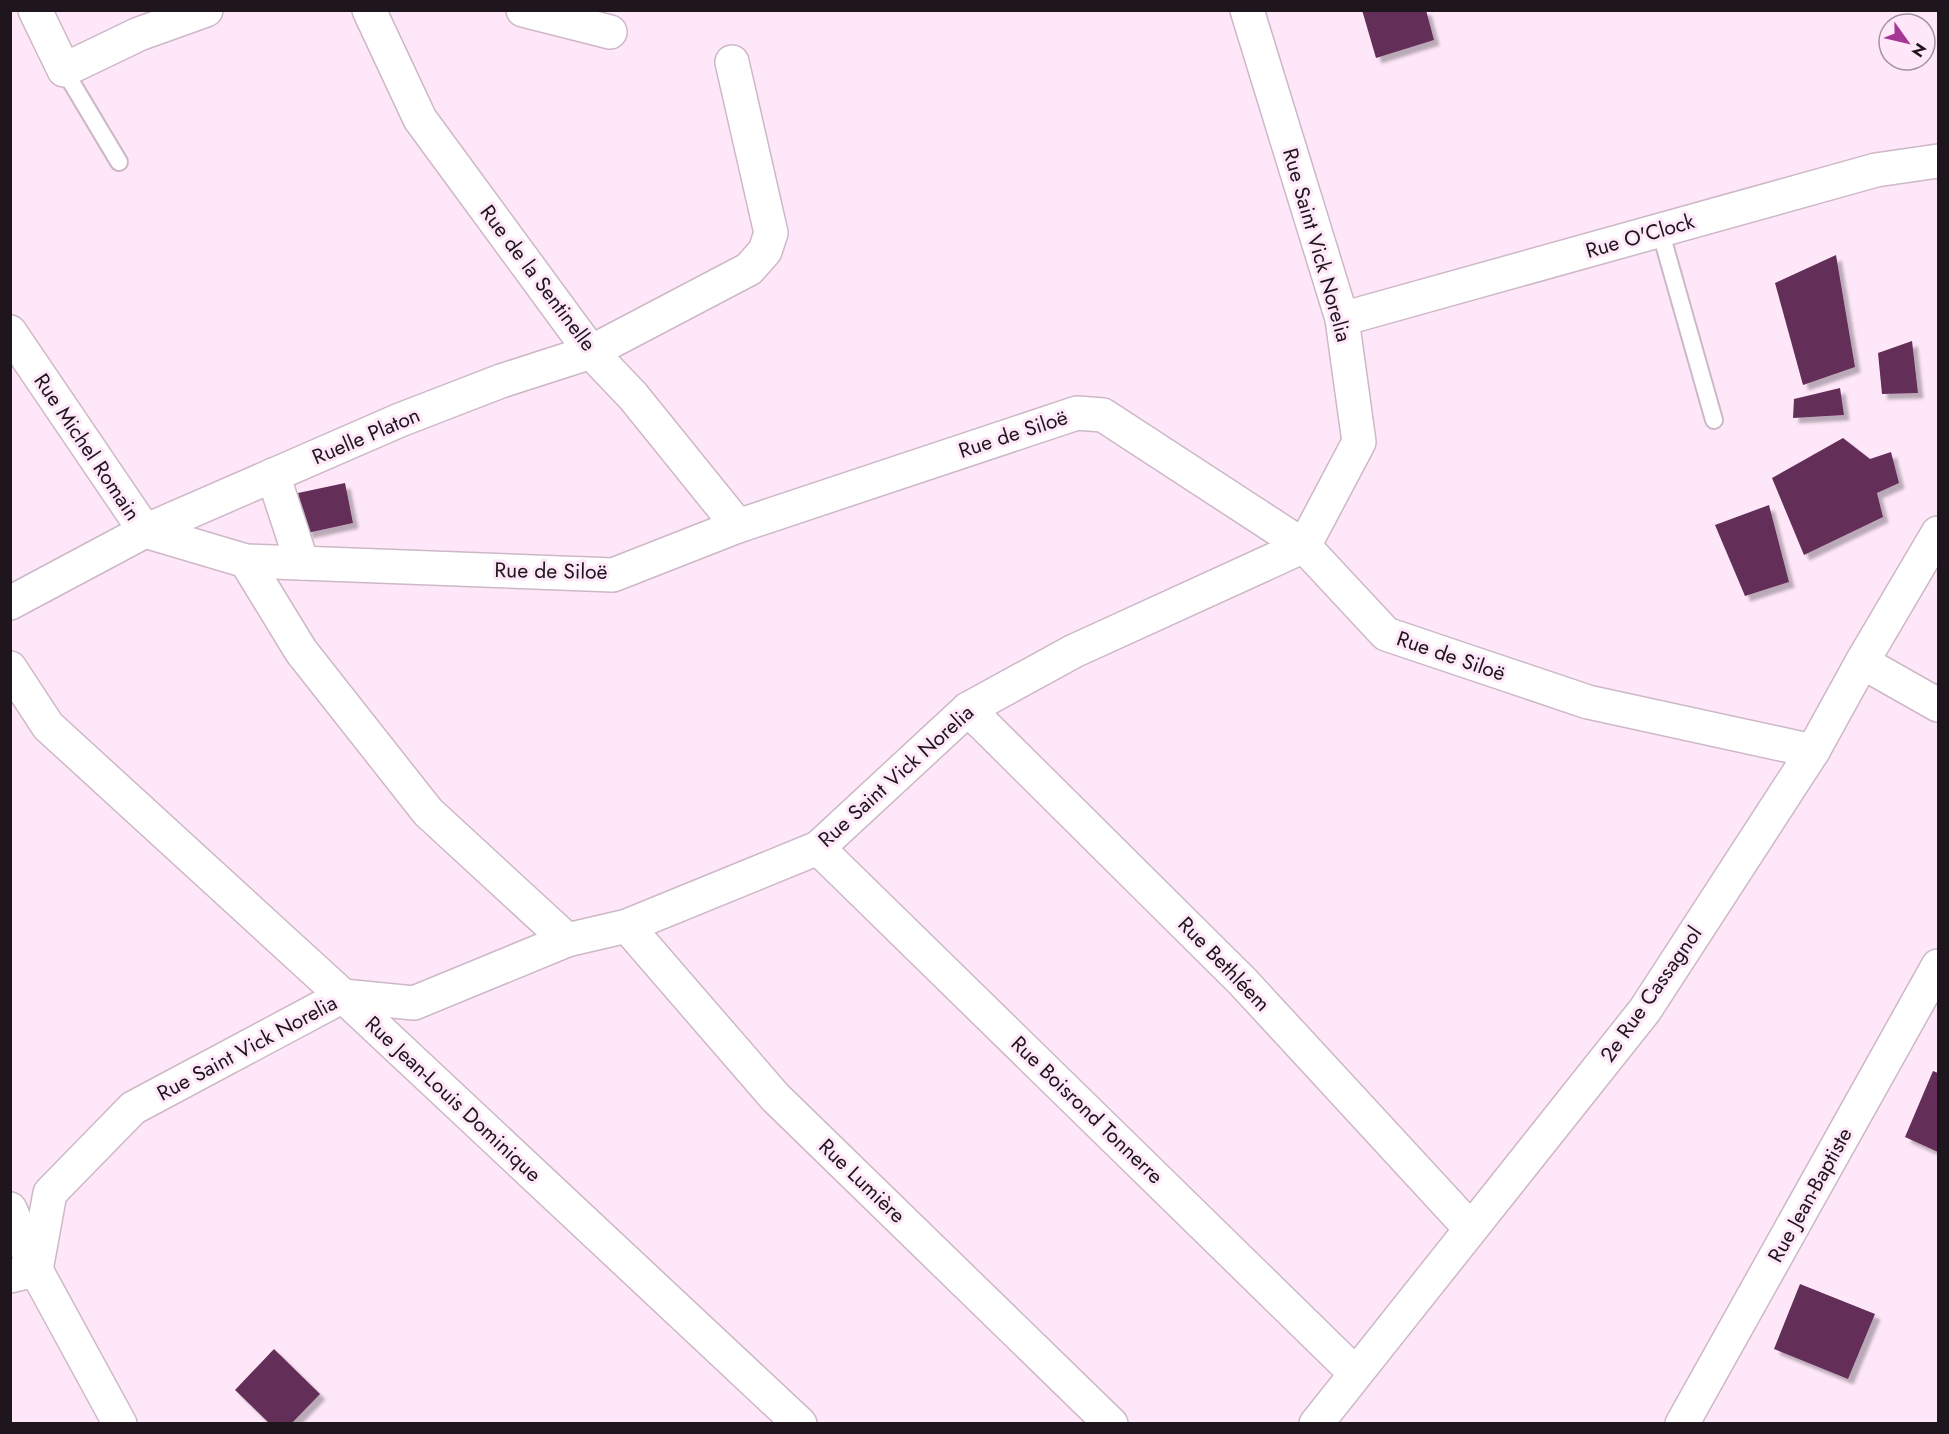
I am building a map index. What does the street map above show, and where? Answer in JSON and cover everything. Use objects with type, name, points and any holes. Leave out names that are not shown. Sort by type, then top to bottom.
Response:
[{"type":"street","points":[[35,10],[64,70],[139,34],[157,18],[206,10]]},
{"type":"street","name":"Rue de la Sentinelle","points":[[369,10],[420,119],[591,352],[633,396],[738,525]]},
{"type":"street","name":"Rue Saint Vick Norelia","points":[[23,1273],[50,1193],[133,1108],[343,996],[414,1004],[567,940],[627,926],[818,848],[968,709],[1074,651],[1304,546],[1359,442],[1342,319],[1247,10]]},
{"type":"street","points":[[531,12],[610,32]]},
{"type":"street","name":"Ruelle Platon","points":[[10,603],[145,531],[400,420],[501,381],[591,352],[749,269],[765,251],[771,232],[732,63]]},
{"type":"street","name":"Rue O'Clock","points":[[1342,319],[1876,170],[1938,161]]},
{"type":"street","name":"Rue Michel Romain","points":[[10,332],[145,531]]},
{"type":"street","name":"Rue de Siloë","points":[[145,531],[246,561],[612,575],[738,525],[1077,412],[1103,415],[1304,546],[1386,634],[1588,702],[1813,751]]},
{"type":"street","points":[[273,475],[302,563]]},
{"type":"street","name":"2e Rue Cassagnol","points":[[1316,1424],[1645,1010],[1813,751],[1938,533]]},
{"type":"street","points":[[246,561],[301,651],[428,812],[567,940]]},
{"type":"street","points":[[1862,662],[1938,705]]},
{"type":"street","name":"Rue Jean-Louis Dominique","points":[[10,668],[48,726],[343,996],[800,1424]]},
{"type":"street","name":"Rue Bethléem","points":[[968,709],[1242,981],[1470,1228]]},
{"type":"street","name":"Rue Boisrond Tonnerre","points":[[818,848],[1355,1373]]},
{"type":"street","name":"Rue Lumière","points":[[627,926],[775,1098],[1111,1424]]},
{"type":"street","name":"Rue Jean-Baptiste","points":[[1682,1424],[1938,966]]},
{"type":"street","points":[[10,1209],[23,1273],[120,1424]]},
{"type":"lane","points":[[64,70],[119,162]]},
{"type":"lane","points":[[1660,230],[1714,420]]},
{"type":"building","points":[[1362,10],[1426,10],[1434,40],[1376,58]]},
{"type":"building","points":[[1836,255],[1855,367],[1803,385],[1775,283]]},
{"type":"building","points":[[1912,341],[1918,393],[1882,394],[1878,353]]},
{"type":"building","points":[[1840,388],[1844,415],[1793,418],[1794,399]]},
{"type":"building","points":[[1843,438],[1870,459],[1891,452],[1899,483],[1877,493],[1883,517],[1804,555],[1772,478]]},
{"type":"building","points":[[345,483],[353,523],[307,533],[298,493]]},
{"type":"building","points":[[1769,505],[1789,582],[1745,596],[1715,525]]},
{"type":"building","points":[[1933,1071],[1938,1073],[1938,1152],[1905,1137]]},
{"type":"building","points":[[1800,1284],[1875,1314],[1848,1379],[1774,1349]]},
{"type":"building","points":[[274,1349],[320,1394],[291,1424],[270,1424],[235,1390]]}]
